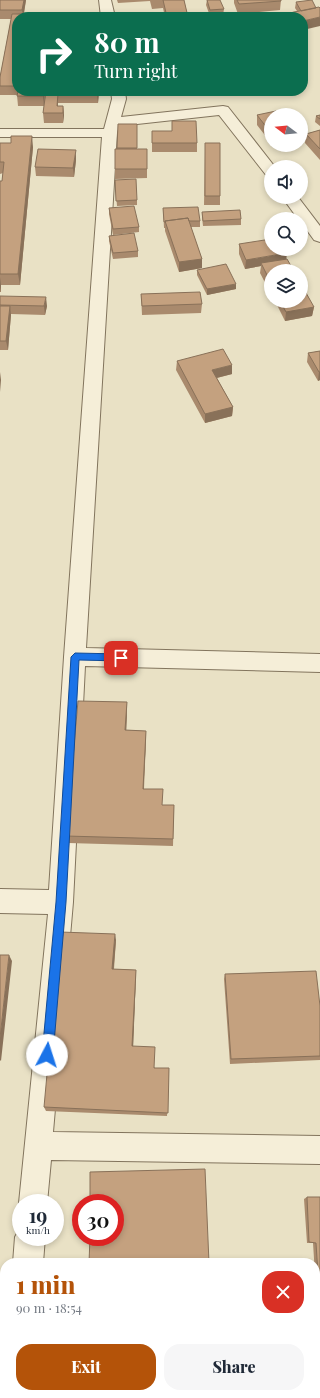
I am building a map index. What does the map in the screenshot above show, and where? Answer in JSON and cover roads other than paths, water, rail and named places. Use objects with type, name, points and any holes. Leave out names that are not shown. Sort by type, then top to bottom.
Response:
[{"type":"street","points":[[105,0],[107,12]]},
{"type":"street","points":[[34,1194],[61,902],[101,253],[112,127],[119,96]]},
{"type":"street","points":[[0,133],[112,127],[223,110],[264,163]]},
{"type":"street","points":[[295,204],[320,237]]},
{"type":"street","points":[[75,657],[320,663]]},
{"type":"street","points":[[0,900],[61,902]]},
{"type":"street","points":[[39,1146],[320,1150]]},
{"type":"street","points":[[28,1258],[29,1246]]}]
